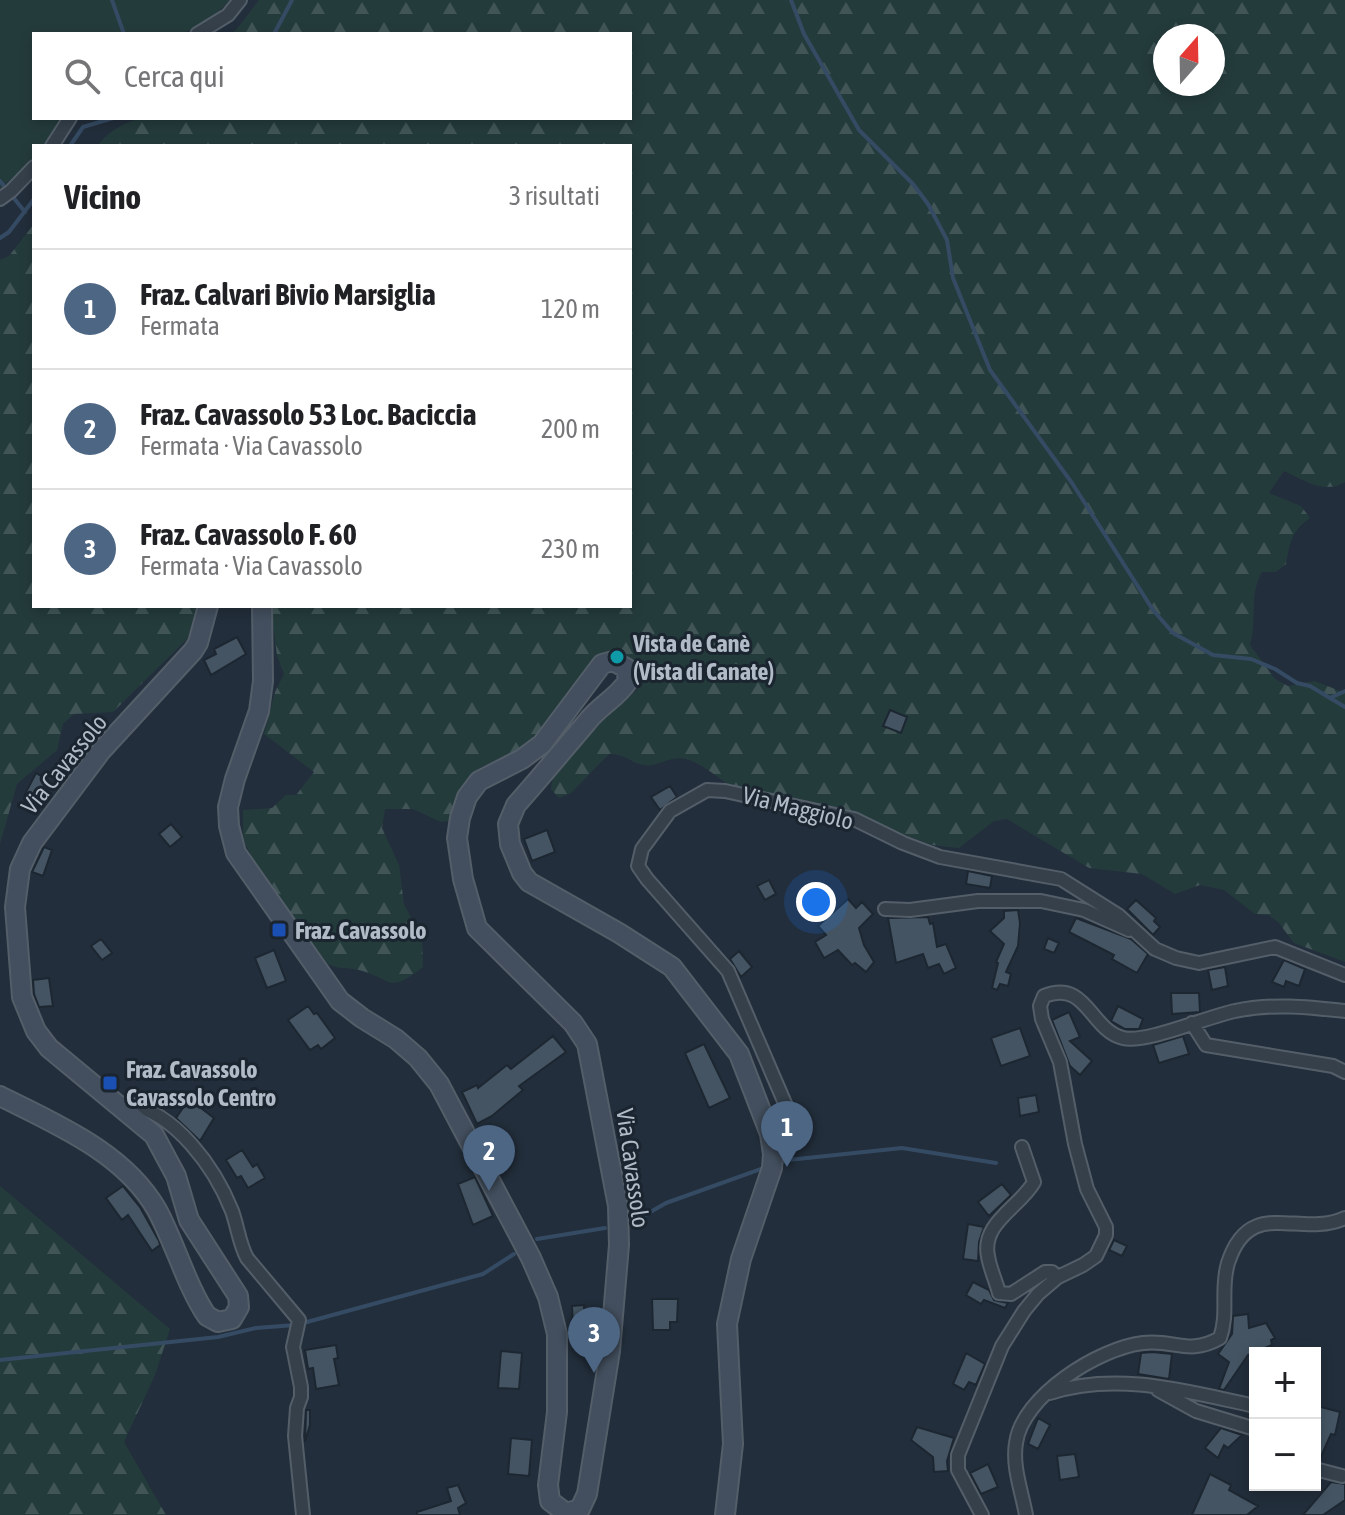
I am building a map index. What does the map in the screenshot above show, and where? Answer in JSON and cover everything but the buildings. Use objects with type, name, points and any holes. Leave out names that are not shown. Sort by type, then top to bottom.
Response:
[{"type":"main road","name":"Via Cavassolo","points":[[0,1096],[100,1152],[134,1178],[155,1208],[207,1316],[218,1322],[232,1319],[239,1307],[238,1296],[189,1220],[166,1153],[154,1135],[49,1048],[30,1021],[22,997],[16,891],[20,869],[32,843],[101,751],[193,651],[207,608]]},
{"type":"main road","name":"Via Cavassolo","points":[[262,608],[263,681],[259,711],[230,800],[228,818],[232,843],[246,869],[340,1001],[396,1039],[418,1058],[439,1084],[534,1263],[548,1297],[557,1334],[557,1412],[548,1476],[550,1501],[560,1510],[576,1512],[587,1494],[610,1351],[619,1245],[618,1206],[587,1044],[573,1023],[477,928],[466,894],[457,838],[467,797],[479,781],[530,754],[542,744],[597,668],[607,662],[620,663],[626,668],[628,681],[586,722],[516,805],[508,824],[510,844],[529,882],[672,967],[739,1054],[770,1134],[772,1159]]},
{"type":"main road","points":[[725,1515],[733,1444],[727,1324],[741,1259],[772,1159]]},
{"type":"street","points":[[200,32],[228,15],[240,0]]},
{"type":"street","points":[[53,144],[69,120]]},
{"type":"street","points":[[0,199],[32,169]]},
{"type":"street","name":"Via Maggiolo","points":[[772,1159],[791,1137],[793,1122],[733,979],[638,866],[642,849],[670,811],[707,790],[828,812],[854,819],[940,857],[1061,879],[1118,915],[1155,949],[1176,958],[1199,963],[1275,947],[1345,975]]},
{"type":"street","points":[[885,909],[910,910],[978,901],[1041,901],[1084,910],[1135,933]]},
{"type":"street","points":[[982,1515],[958,1470],[958,1455],[1002,1346],[1038,1294],[1058,1277],[1096,1256],[1106,1235],[1106,1227],[1087,1189],[1060,1062],[1042,1019],[1040,1006],[1044,996],[1055,992],[1070,995],[1085,1003],[1105,1029],[1121,1038],[1138,1040],[1236,1010],[1284,1005],[1345,1011]]},
{"type":"street","points":[[1192,1023],[1206,1045],[1333,1066],[1345,1072]]},
{"type":"street","points":[[122,1107],[128,1104],[148,1109],[199,1153],[231,1209],[247,1258],[299,1320],[293,1347],[301,1387],[295,1436],[303,1515]]},
{"type":"street","points":[[1022,1147],[1034,1182],[991,1231],[987,1254],[999,1293],[1011,1294],[1045,1272],[1052,1272],[1058,1277]]},
{"type":"street","points":[[1026,1515],[1014,1457],[1016,1442],[1018,1428],[1043,1395],[1074,1372],[1121,1347],[1147,1342],[1192,1348],[1207,1346],[1220,1338],[1225,1326],[1223,1287],[1228,1264],[1246,1231],[1264,1223],[1286,1221],[1317,1224],[1345,1218]]},
{"type":"street","points":[[1043,1395],[1079,1385],[1148,1384],[1249,1405]]},
{"type":"street","points":[[1148,1384],[1196,1411],[1249,1427]]},
{"type":"street","points":[[1321,1471],[1342,1476]]},
{"type":"green space","points":[[0,0],[230,0],[214,16],[186,32],[32,32],[32,120],[62,120],[46,144],[32,144],[32,161],[0,189]]},
{"type":"green space","points":[[259,0],[1345,0],[1345,482],[1322,487],[1284,471],[1269,493],[1301,506],[1310,518],[1295,533],[1286,564],[1276,572],[1262,572],[1255,590],[1250,645],[1275,679],[1288,686],[1315,681],[1345,693],[1345,962],[1294,943],[1269,915],[1255,914],[1224,890],[1200,885],[1175,894],[1142,874],[1089,868],[1007,819],[994,821],[959,848],[932,845],[837,809],[740,790],[685,759],[644,765],[609,754],[571,793],[559,798],[551,789],[553,776],[608,715],[640,687],[638,672],[631,660],[626,655],[612,652],[604,653],[527,745],[479,768],[461,792],[450,821],[441,822],[413,809],[385,809],[382,828],[399,865],[404,904],[422,938],[423,967],[411,976],[396,983],[359,970],[328,964],[262,879],[243,839],[243,810],[272,808],[286,795],[296,795],[314,772],[264,734],[275,692],[284,674],[277,656],[271,608],[632,608],[632,144],[99,144],[117,128],[136,120],[632,120],[632,32],[232,32]]},
{"type":"green space","points":[[32,227],[32,608],[198,608],[188,638],[113,712],[74,714],[63,724],[57,750],[17,784],[0,844],[0,260],[9,256]]},
{"type":"green space","points":[[0,1186],[170,1329],[155,1375],[124,1442],[166,1515],[0,1515]]},
{"type":"waterway","points":[[112,0],[123,32]]},
{"type":"waterway","points":[[275,32],[292,0]]},
{"type":"waterway","points":[[791,0],[804,34],[859,130],[913,184],[928,204],[947,240],[953,278],[990,370],[1072,483],[1153,610],[1173,633],[1213,655],[1251,659],[1297,683],[1310,686],[1345,707]]},
{"type":"waterway","points":[[71,144],[83,127],[106,120]]},
{"type":"waterway","points":[[0,181],[25,212]]},
{"type":"waterway","points":[[0,238],[9,232],[32,202]]},
{"type":"waterway","points":[[1330,698],[1345,691]]},
{"type":"waterway","points":[[777,1164],[788,1160],[902,1148],[996,1163]]},
{"type":"waterway","points":[[633,1222],[666,1203],[764,1168]]},
{"type":"waterway","points":[[537,1239],[605,1228]]},
{"type":"waterway","points":[[307,1322],[483,1274],[514,1254]]},
{"type":"waterway","points":[[0,1360],[218,1337],[256,1328],[295,1325]]},
{"type":"place","name":"Vista de Canè (Vista di Canate)","points":[[617,657]]},
{"type":"place","name":"Fraz. Cavassolo","points":[[279,930]]},
{"type":"place","name":"Fraz. Cavassolo Cavassolo Centro","points":[[110,1083]]},
{"type":"place","name":"Fraz. Calvari Bivio Marsiglia","points":[[787,1167]]},
{"type":"place","name":"Fraz. Cavassolo 53 Loc. Baciccia","points":[[489,1191]]},
{"type":"place","name":"Fraz. Cavassolo F. 60","points":[[594,1373]]}]
